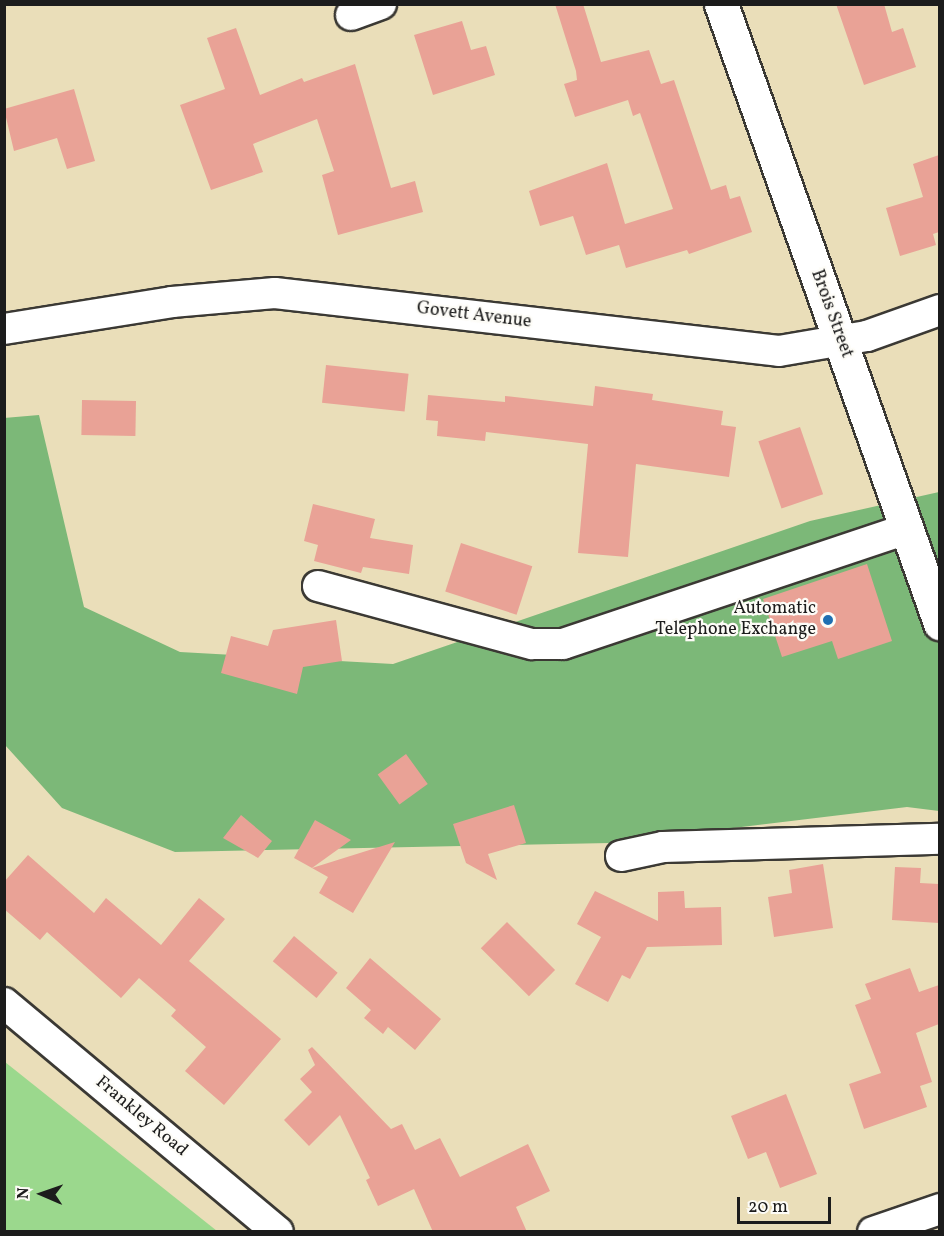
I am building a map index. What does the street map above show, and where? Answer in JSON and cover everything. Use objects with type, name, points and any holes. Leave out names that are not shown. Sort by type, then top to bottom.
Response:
[{"type":"main road","name":"Brois Street","points":[[722,4],[939,623]]},
{"type":"street","points":[[351,15],[381,4]]},
{"type":"street","name":"Govett Avenue","points":[[4,329],[172,302],[275,293],[779,351],[840,338],[867,336],[939,310]]},
{"type":"street","points":[[318,586],[532,644],[563,644],[907,529]]},
{"type":"street","points":[[621,856],[663,847],[939,839]]},
{"type":"street","name":"Frankley Road","points":[[4,1003],[278,1232]]},
{"type":"street","points":[[873,1232],[939,1209]]},
{"type":"green space","points":[[39,415],[84,607],[180,652],[393,664],[810,521],[939,492],[939,811],[907,807],[610,843],[175,852],[62,808],[5,745],[4,418]]},
{"type":"green space","points":[[5,1062],[217,1231],[5,1231]]},
{"type":"building","points":[[555,4],[583,4],[601,62],[649,50],[661,84],[674,80],[711,190],[726,185],[730,199],[740,196],[752,232],[689,254],[687,250],[626,268],[619,245],[586,255],[573,216],[540,226],[529,191],[607,163],[625,224],[673,209],[640,113],[633,116],[628,100],[575,117],[564,84],[577,80],[576,71]]},
{"type":"building","points":[[836,4],[884,4],[892,32],[903,28],[916,67],[864,85]]},
{"type":"building","points":[[462,21],[471,50],[486,46],[495,75],[433,95],[414,35]]},
{"type":"building","points":[[236,28],[260,95],[302,78],[304,82],[355,64],[391,188],[415,181],[423,212],[338,235],[322,175],[334,171],[317,119],[253,144],[263,172],[211,190],[180,105],[225,89],[207,38]]},
{"type":"building","points":[[74,89],[95,161],[67,169],[57,138],[14,151],[4,109]]},
{"type":"building","points":[[939,155],[939,232],[933,234],[936,245],[900,256],[886,208],[923,197],[913,164]]},
{"type":"building","points":[[326,365],[409,374],[405,411],[322,403]]},
{"type":"building","points":[[595,386],[653,394],[652,400],[723,411],[721,425],[736,427],[729,477],[636,464],[628,557],[578,553],[588,444],[486,432],[485,441],[437,436],[438,421],[426,420],[428,395],[505,402],[505,396],[593,406]]},
{"type":"building","points":[[82,400],[136,401],[135,436],[81,435]]},
{"type":"building","points":[[800,427],[823,494],[782,508],[758,441]]},
{"type":"building","points":[[313,504],[375,519],[370,538],[413,545],[409,574],[363,567],[361,573],[314,561],[318,545],[304,541]]},
{"type":"building","points":[[461,543],[532,566],[517,615],[445,592]]},
{"type":"building","name":"Automatic Telephone Exchange","points":[[867,564],[892,641],[838,659],[832,641],[782,657],[763,599]]},
{"type":"building","points":[[336,620],[342,661],[303,667],[297,694],[221,673],[231,636],[268,646],[273,630]]},
{"type":"building","points":[[406,754],[428,784],[399,805],[378,775]]},
{"type":"building","points":[[514,805],[526,843],[488,854],[497,880],[466,863],[453,824]]},
{"type":"building","points":[[241,815],[272,841],[258,858],[223,838]]},
{"type":"building","points":[[315,820],[351,840],[312,868],[294,858]]},
{"type":"building","points":[[395,842],[353,913],[319,893],[328,877],[312,868]]},
{"type":"building","points":[[28,855],[94,913],[106,898],[161,945],[199,898],[225,919],[189,961],[281,1039],[224,1105],[185,1071],[206,1047],[171,1016],[176,1010],[139,978],[121,998],[47,932],[40,940],[4,909],[4,882]]},
{"type":"building","points":[[823,864],[833,928],[774,937],[768,897],[792,893],[789,870]]},
{"type":"building","points":[[895,867],[921,868],[920,883],[939,884],[939,923],[892,920]]},
{"type":"building","points":[[595,891],[658,921],[658,892],[684,891],[685,908],[721,907],[722,945],[647,947],[630,979],[622,975],[608,1002],[575,984],[601,937],[577,924]]},
{"type":"building","points":[[507,922],[555,970],[529,996],[481,948]]},
{"type":"building","points":[[294,936],[338,973],[316,998],[273,961]]},
{"type":"building","points":[[370,958],[441,1019],[415,1050],[388,1027],[383,1034],[364,1018],[371,1010],[346,988]]},
{"type":"building","points":[[910,968],[919,992],[939,985],[939,1024],[916,1033],[932,1082],[920,1086],[927,1107],[864,1129],[849,1084],[881,1073],[855,1005],[871,999],[865,984]]},
{"type":"building","points":[[312,1047],[391,1129],[402,1124],[415,1150],[440,1138],[460,1177],[528,1144],[550,1191],[516,1207],[527,1232],[433,1232],[414,1189],[378,1206],[366,1180],[370,1178],[340,1115],[309,1146],[284,1120],[312,1092],[300,1079],[315,1065],[308,1050]]},
{"type":"building","points":[[786,1094],[817,1174],[780,1188],[766,1152],[748,1159],[731,1116]]},
{"type":"place","name":"Automatic Telephone Exchange","points":[[828,620]]}]
